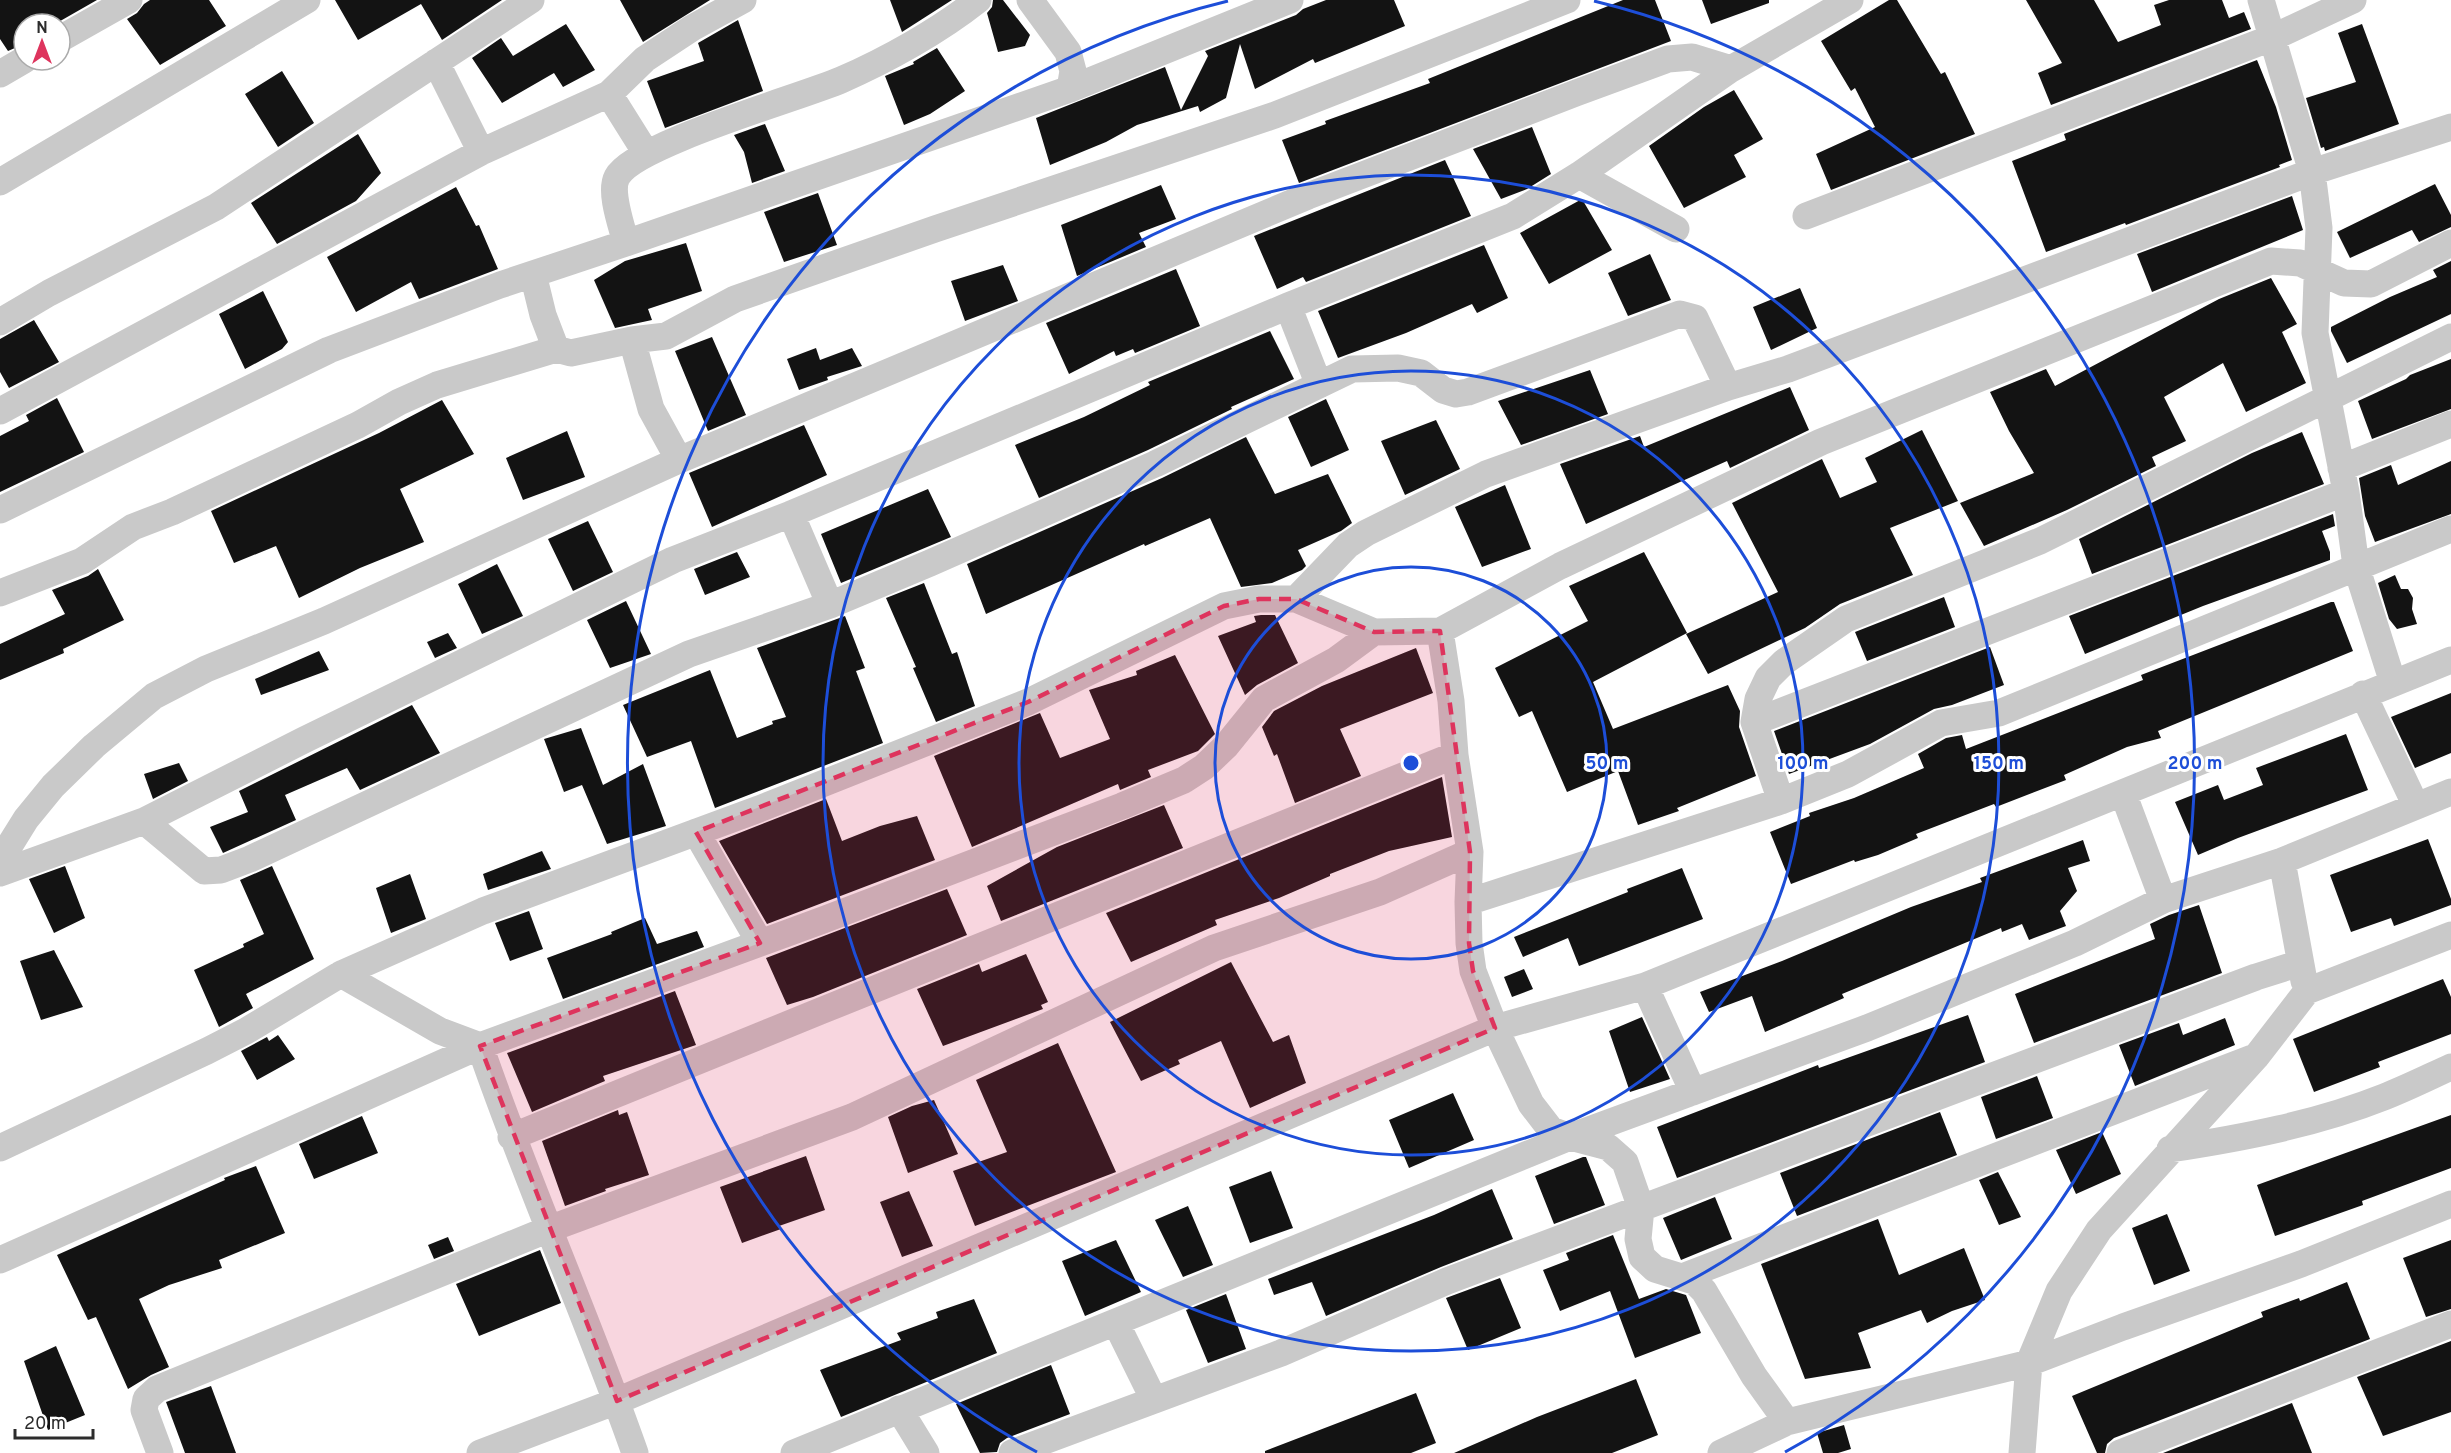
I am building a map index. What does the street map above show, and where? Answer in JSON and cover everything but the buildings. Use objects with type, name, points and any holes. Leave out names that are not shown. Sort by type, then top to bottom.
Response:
[{"type":"street","points":[[72,32],[129,0]]},
{"type":"street","points":[[0,182],[307,0]]},
{"type":"street","points":[[0,322],[49,293],[216,207],[531,0]]},
{"type":"street","points":[[0,411],[481,152],[609,94],[645,59],[692,28],[743,0]]},
{"type":"street","points":[[626,243],[614,189],[616,178],[623,167],[646,153],[689,134],[841,80],[947,25],[978,0]]},
{"type":"street","points":[[1030,0],[1068,52],[1072,71],[1070,89]]},
{"type":"street","points":[[0,510],[329,350],[533,274],[1070,89],[1290,0]]},
{"type":"street","points":[[0,593],[82,561],[133,527],[172,512],[358,425],[399,402],[437,385],[556,349],[571,353],[632,340],[666,336],[735,299],[1275,115],[1567,0]]},
{"type":"street","points":[[0,873],[144,821],[304,740],[673,560],[791,514],[1288,306],[1513,216],[1579,175],[1731,69],[1850,0]]},
{"type":"street","points":[[2261,0],[2274,37],[2312,172],[2319,228],[2315,333],[2344,480],[2356,566],[2393,683]]},
{"type":"street","points":[[1806,216],[2274,37],[2354,0]]},
{"type":"street","points":[[0,861],[26,819],[53,786],[94,746],[154,696],[206,669],[324,621],[679,460],[1308,196],[1668,59],[1692,57],[1731,69]]},
{"type":"street","points":[[436,62],[481,152]]},
{"type":"street","points":[[609,94],[646,153]]},
{"type":"street","points":[[1296,599],[1348,545],[1366,533],[1486,474],[1728,387],[1788,369],[2312,172],[2451,127]]},
{"type":"street","points":[[1579,175],[1676,229]]},
{"type":"street","points":[[0,1148],[217,1046],[341,974],[483,911],[696,832],[1028,702],[1224,606],[1259,598],[1296,599],[1374,632],[1440,631],[1579,557],[1821,442],[2271,261],[2300,263],[2344,283],[2372,284],[2451,243]]},
{"type":"street","points":[[533,274],[543,315],[556,349]]},
{"type":"street","points":[[1288,306],[1319,385]]},
{"type":"street","points":[[144,821],[204,871],[221,870],[689,654],[830,605],[1155,464],[1352,369],[1398,368],[1421,373],[1449,392],[1456,394],[1468,392],[1680,314],[1695,318],[1728,387]]},
{"type":"street","points":[[1781,801],[1754,722],[1758,699],[1768,678],[1784,662],[1846,619],[2040,541],[2451,337]]},
{"type":"street","points":[[632,340],[651,409],[679,460]]},
{"type":"street","points":[[1754,722],[2344,480],[2451,424]]},
{"type":"street","points":[[791,514],[830,605]]},
{"type":"street","points":[[1468,902],[1781,801],[1848,774],[1941,723],[1998,713],[2451,528]]},
{"type":"street","points":[[1440,631],[1451,700],[1455,755],[1470,852],[1469,943],[1473,971],[1496,1028],[1531,1104],[1551,1130],[1608,1147],[1625,1162],[1641,1208],[1638,1239],[1642,1257],[1655,1269],[1694,1281],[1704,1290],[1754,1376],[1787,1422]]},
{"type":"street","points":[[0,1260],[480,1046],[760,944],[1122,806],[1184,780],[1204,767],[1226,746],[1264,699],[1336,660],[1374,632]]},
{"type":"street","points":[[480,1453],[617,1401],[1496,1028],[1645,986],[2451,660]]},
{"type":"street","points":[[2363,694],[2416,806]]},
{"type":"street","points":[[511,1137],[838,1002],[1071,912],[1455,755]]},
{"type":"street","points":[[794,1453],[1570,1137],[1867,1029],[2075,943],[2163,900],[2282,861],[2451,792]]},
{"type":"street","points":[[2123,793],[2163,900]]},
{"type":"street","points":[[696,832],[760,944]]},
{"type":"street","points":[[160,1453],[144,1410],[150,1393],[549,1229],[852,1117],[1214,948],[1380,892],[1470,852]]},
{"type":"street","points":[[2282,861],[2307,991]]},
{"type":"street","points":[[2022,1453],[2029,1363],[2059,1291],[2099,1230],[2170,1149],[2256,1057],[2307,991],[2451,935]]},
{"type":"street","points":[[1012,1453],[1281,1353],[1447,1281],[2256,977],[2300,963]]},
{"type":"street","points":[[341,974],[440,1031],[480,1046]]},
{"type":"street","points":[[1645,986],[1693,1092]]},
{"type":"street","points":[[480,1046],[511,1137],[617,1401],[635,1453]]},
{"type":"street","points":[[1682,1277],[2256,1057]]},
{"type":"street","points":[[2170,1149],[2220,1142],[2297,1124],[2384,1097],[2451,1067]]},
{"type":"street","points":[[1721,1453],[1787,1422],[2029,1363],[2122,1326],[2301,1264],[2451,1204]]},
{"type":"street","points":[[1116,1323],[1154,1400]]},
{"type":"street","points":[[2120,1453],[2451,1324]]},
{"type":"street","points":[[899,1409],[926,1453]]},
{"type":"highlighted area","points":[[1259,599],[1296,599],[1374,632],[1440,631],[1470,852],[1469,943],[1473,971],[1495,1028],[617,1401],[480,1046],[760,943],[696,832],[1028,702],[1224,606]]}]
